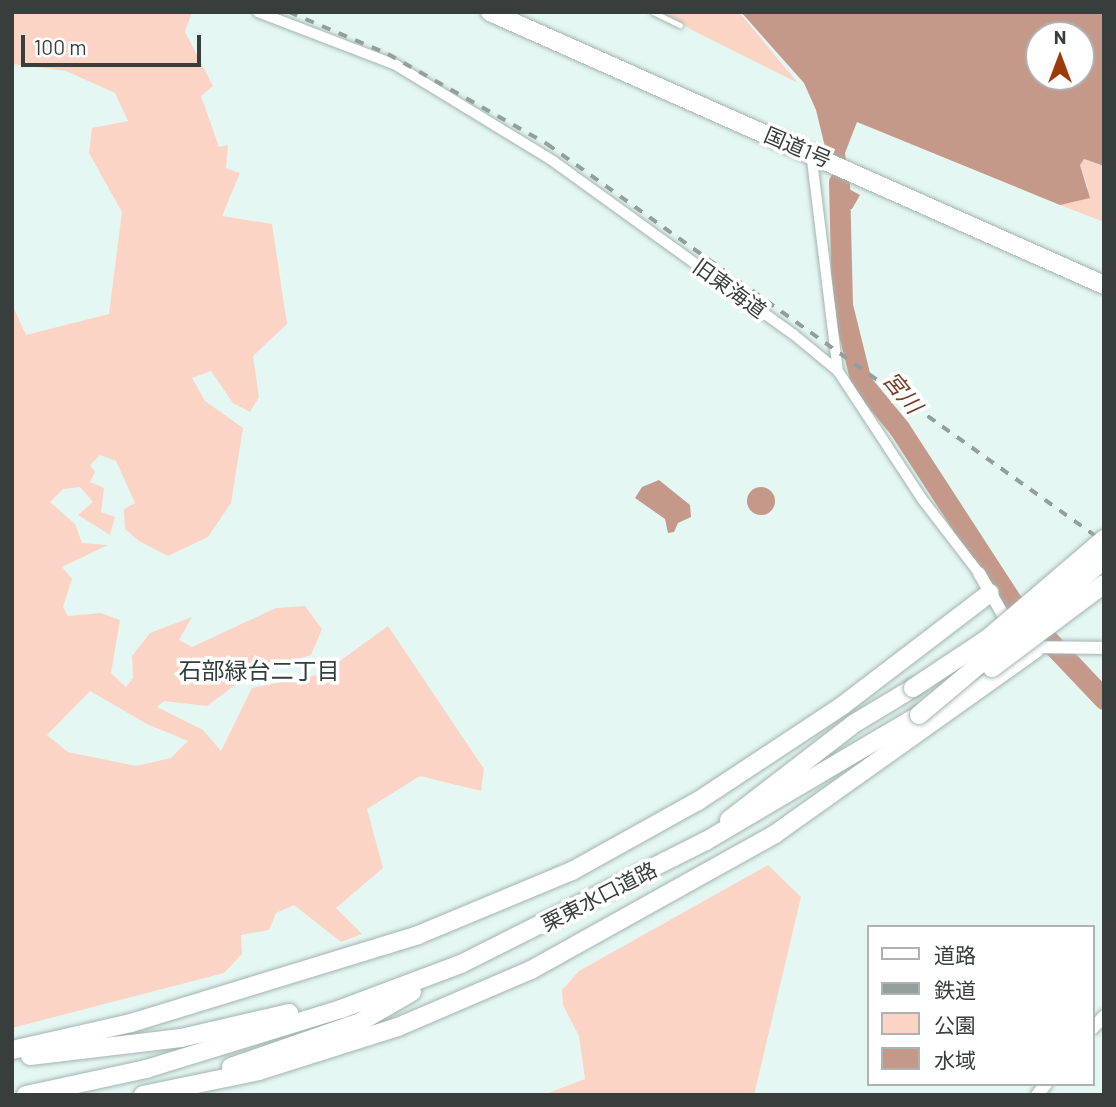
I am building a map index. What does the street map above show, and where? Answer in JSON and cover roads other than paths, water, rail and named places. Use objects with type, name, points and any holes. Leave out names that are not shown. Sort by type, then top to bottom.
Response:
[{"type":"highway","name":"国道1号","points":[[490,12],[816,154],[1104,285]]},
{"type":"highway","points":[[706,841],[765,788],[987,639],[1104,540]]},
{"type":"highway","name":"栗東水口道路","points":[[26,1095],[146,1069],[341,1009],[461,964],[706,841],[919,715],[1104,560]]},
{"type":"highway","points":[[919,715],[1032,643],[1104,584]]},
{"type":"highway","points":[[12,1050],[131,1023],[418,935],[572,871],[698,801],[831,714],[990,593]]},
{"type":"highway","points":[[190,1082],[259,1071],[398,1027],[531,970],[775,834],[1042,650]]},
{"type":"highway","points":[[143,1095],[190,1082],[360,1021],[461,964]]},
{"type":"highway","points":[[12,1056],[181,1038],[461,964]]},
{"type":"street","name":"旧東海道","points":[[258,12],[396,65],[553,161],[838,371],[922,499],[979,573],[1018,640],[1042,650]]},
{"type":"street","points":[[816,154],[838,371]]},
{"type":"street","points":[[1042,650],[1084,646],[1104,648]]},
{"type":"lane","points":[[653,12],[680,25]]},
{"type":"water","points":[[741,12],[1104,12],[1104,166],[1084,159],[1080,165],[1090,198],[1060,205],[857,122],[845,153],[849,189],[860,195],[852,209],[840,208],[816,110],[804,83]]},
{"type":"water","points":[[659,480],[690,505],[691,517],[678,523],[674,532],[668,533],[665,519],[635,498],[642,487]]},
{"type":"water","points":[[761,487],[771,491],[775,501],[771,511],[761,515],[751,511],[747,501],[751,491]]},
{"type":"waterway","name":"宮川","points":[[839,182],[842,305],[861,382],[899,428],[1012,602],[1104,699]]},
{"type":"railway","points":[[289,12],[388,54],[547,144],[1104,542]]},
{"type":"district","name":"石部緑台二丁目","points":[[259,670]]}]
